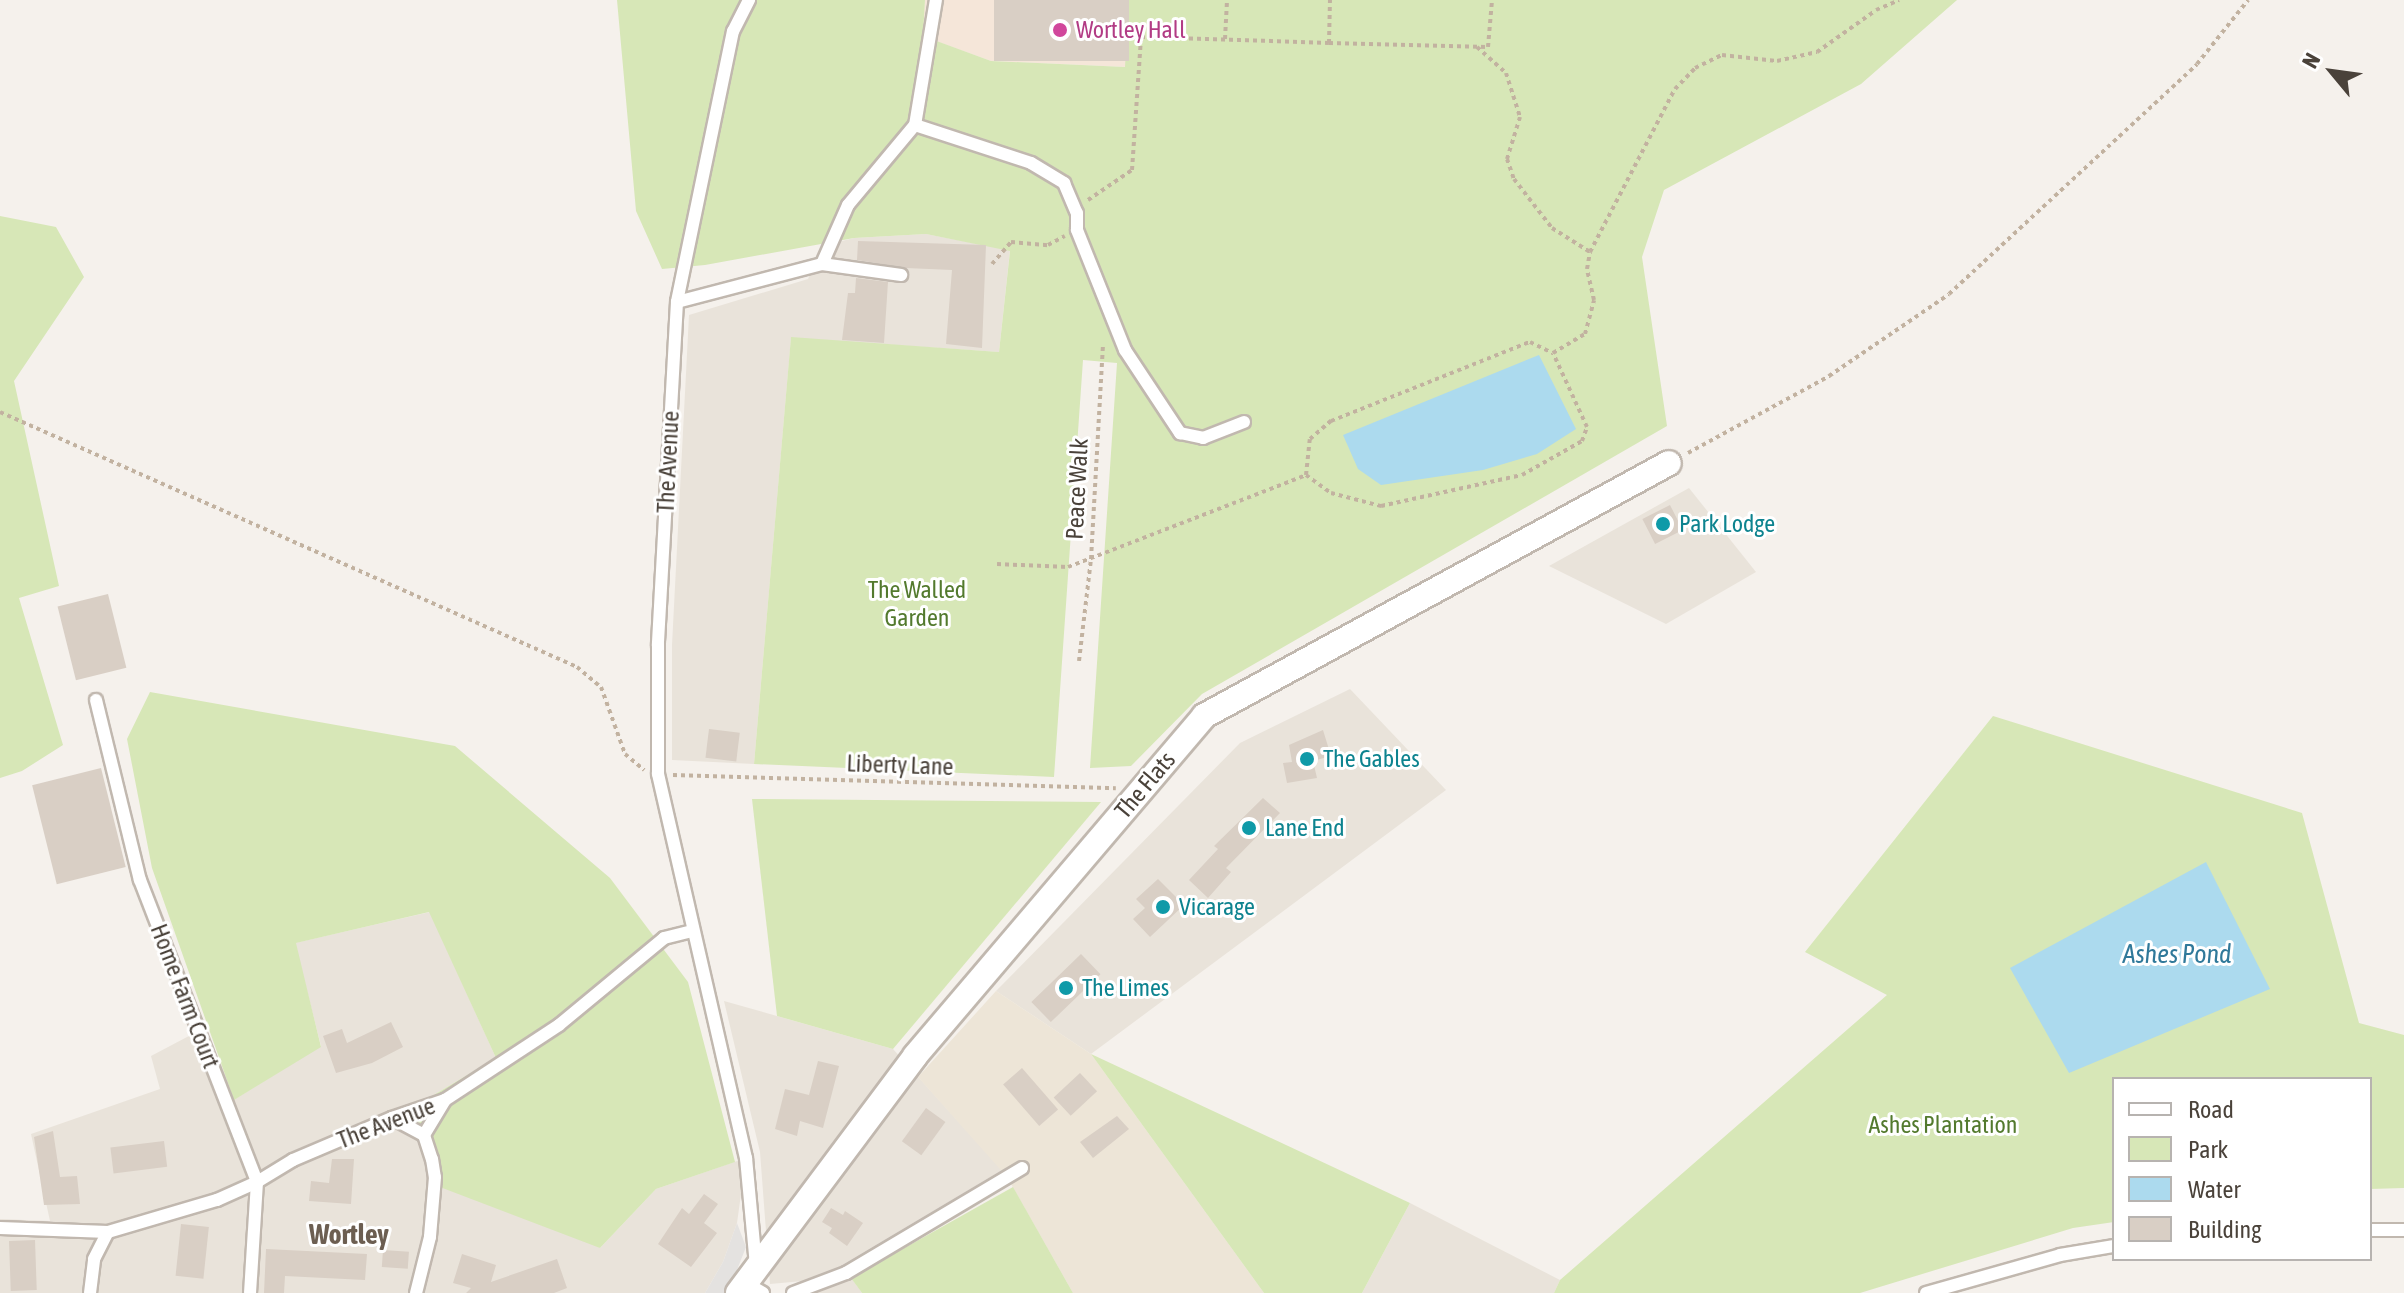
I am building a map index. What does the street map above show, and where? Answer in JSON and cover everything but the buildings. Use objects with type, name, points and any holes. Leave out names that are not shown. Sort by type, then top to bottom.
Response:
[{"type":"street","name":"The Flats","points":[[750,1284],[915,1056],[1204,716],[1669,463]]},
{"type":"lane","name":"The Avenue","points":[[749,0],[733,31],[677,302],[658,645],[658,774],[746,1158],[750,1284]]},
{"type":"lane","points":[[822,264],[848,205],[915,125],[936,0]]},
{"type":"lane","points":[[915,125],[1031,163],[1064,183],[1077,213],[1077,230],[1125,350],[1180,433],[1203,438],[1244,422]]},
{"type":"lane","points":[[677,302],[822,264],[901,275]]},
{"type":"lane","name":"Home Farm Court","points":[[96,700],[140,880],[257,1182],[250,1293]]},
{"type":"lane","name":"The Avenue","points":[[0,1228],[108,1232],[217,1200],[257,1182],[293,1160],[392,1118],[445,1100],[559,1025],[664,938],[692,931]]},
{"type":"lane","points":[[416,1293],[427,1259],[435,1177],[424,1135],[445,1100]]},
{"type":"lane","points":[[392,1118],[424,1135]]},
{"type":"lane","points":[[793,1293],[846,1273],[1022,1168]]},
{"type":"lane","points":[[2372,1230],[2404,1230]]},
{"type":"lane","points":[[90,1293],[94,1259],[108,1232]]},
{"type":"lane","points":[[1926,1293],[2060,1255],[2112,1246]]},
{"type":"path","points":[[1225,39],[1227,0]]},
{"type":"path","points":[[1329,43],[1330,0]]},
{"type":"path","points":[[1077,213],[1107,184],[1132,170],[1141,37],[1488,47],[1492,0]]},
{"type":"path","points":[[1553,353],[1585,334],[1594,300],[1587,269],[1590,252],[1675,89],[1695,68],[1722,55],[1777,61],[1817,52],[1876,10],[1899,0]]},
{"type":"path","points":[[1669,463],[1829,376],[1949,294],[2197,64],[2248,0]]},
{"type":"path","points":[[1477,47],[1506,73],[1520,117],[1507,159],[1514,179],[1552,228],[1590,252]]},
{"type":"path","points":[[992,264],[1011,242],[1048,245],[1077,230]]},
{"type":"path","name":"Peace Walk","points":[[1079,661],[1091,559],[1103,346],[1111,319]]},
{"type":"path","points":[[1530,342],[1553,353],[1587,427],[1582,441],[1522,475],[1381,506],[1331,493],[1306,475],[1310,439],[1331,421],[1530,342]]},
{"type":"path","points":[[0,412],[577,667],[601,687],[625,754],[638,769],[658,774]]},
{"type":"path","points":[[997,564],[1068,567],[1306,475]]},
{"type":"path","name":"Liberty Lane","points":[[658,774],[1142,788]]},
{"type":"shaded area","name":"Wortley Hall","points":[[925,0],[1129,0],[1126,67],[991,61],[922,36]]},
{"type":"shaded area","points":[[926,234],[1010,250],[999,352],[791,338],[754,764],[672,760],[672,645],[689,315],[808,279],[822,246],[854,238]]},
{"type":"shaded area","points":[[1689,488],[1756,572],[1666,624],[1549,566]]},
{"type":"shaded area","points":[[1350,689],[1446,790],[1091,1054],[996,991],[1240,743]]},
{"type":"shaded area","points":[[430,912],[496,1058],[410,1109],[600,1248],[656,1189],[746,1158],[737,1223],[723,1262],[705,1293],[0,1293],[0,1219],[50,1221],[31,1134],[160,1089],[151,1056],[206,1027],[235,1099],[321,1046],[295,943]]},
{"type":"shaded area","points":[[996,991],[1091,1054],[1264,1293],[1073,1293],[1007,1177],[918,1077]]},
{"type":"shaded area","points":[[724,1001],[893,1049],[1002,1170],[842,1265],[862,1293],[810,1293],[803,1281],[770,1284],[760,1152]]},
{"type":"shaded area","points":[[1410,1203],[1560,1280],[1554,1293],[1362,1293]]},
{"type":"shaded area","points":[[737,1223],[746,1247],[728,1293],[705,1293],[723,1262]]},
{"type":"green space","name":"The Walled Garden","points":[[617,0],[925,0],[923,36],[991,61],[1125,67],[1129,0],[1957,0],[1861,84],[1664,190],[1642,257],[1667,426],[1202,694],[1131,766],[1090,768],[1117,363],[1083,360],[1054,777],[754,764],[791,337],[999,352],[1010,251],[926,234],[854,238],[705,265],[662,269],[636,211]]},
{"type":"green space","points":[[0,216],[56,227],[84,277],[14,381],[59,586],[19,598],[63,745],[22,771],[0,778]]},
{"type":"green space","points":[[150,692],[455,746],[610,878],[688,982],[735,1162],[656,1189],[600,1248],[432,1184],[410,1109],[496,1058],[429,912],[296,943],[321,1047],[234,1100],[152,868],[127,739]]},
{"type":"green space","name":"Ashes Plantation","points":[[1993,716],[2302,813],[2359,1023],[2404,1035],[2404,1188],[2372,1189],[2372,1077],[2112,1077],[2112,1222],[2073,1228],[1860,1293],[1554,1293],[1560,1280],[1887,995],[1805,952]]},
{"type":"green space","points":[[752,799],[1101,802],[893,1049],[777,1016]]},
{"type":"green space","points":[[1091,1054],[1410,1203],[1362,1293],[1264,1293]]},
{"type":"green space","points":[[1013,1187],[1073,1293],[862,1293],[851,1278]]},
{"type":"water","points":[[1539,355],[1576,429],[1537,454],[1483,470],[1381,485],[1358,469],[1343,435]]},
{"type":"water","name":"Ashes Pond","points":[[2206,862],[2270,989],[2069,1073],[2010,968]]},
{"type":"place","name":"Wortley Hall","points":[[1060,30]]},
{"type":"place","name":"Park Lodge","points":[[1663,524]]},
{"type":"place","name":"The Gables","points":[[1307,759]]},
{"type":"place","name":"Lane End","points":[[1249,828]]},
{"type":"place","name":"Vicarage","points":[[1163,907]]},
{"type":"place","name":"The Limes","points":[[1066,988]]},
{"type":"district","name":"Wortley","points":[[349,1234]]}]
